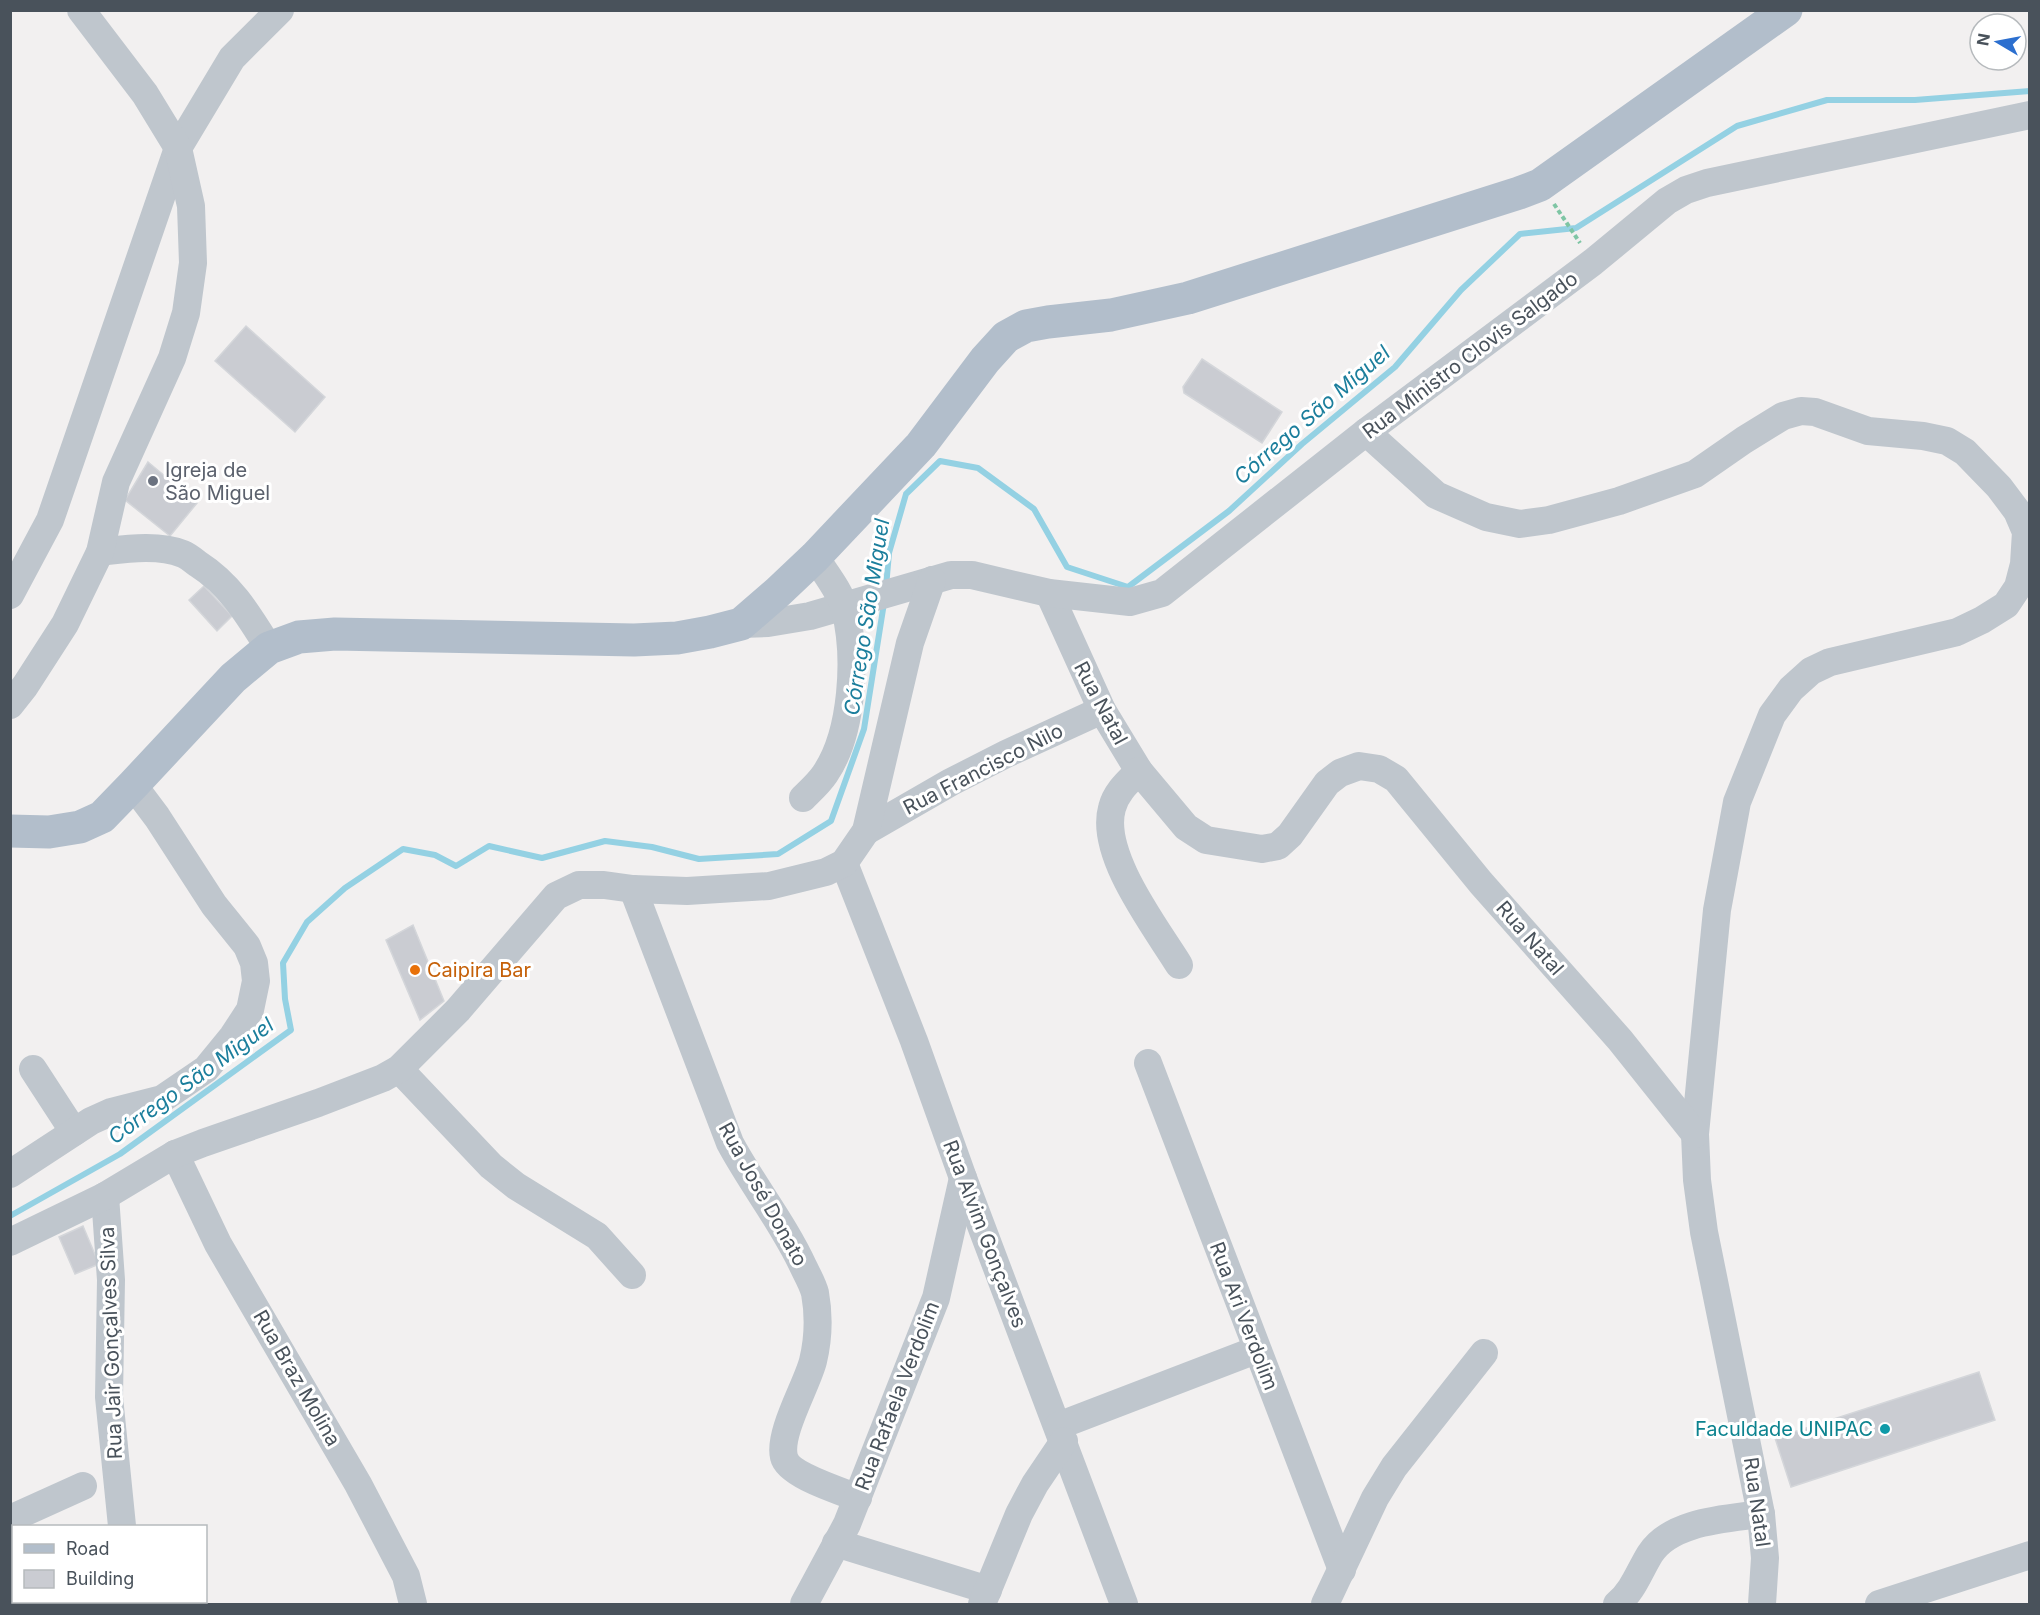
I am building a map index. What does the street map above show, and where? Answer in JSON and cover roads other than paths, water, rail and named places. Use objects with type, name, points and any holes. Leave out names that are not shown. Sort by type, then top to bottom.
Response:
[{"type":"main road","points":[[10,831],[49,832],[80,827],[102,817],[232,678],[269,648],[299,637],[335,634],[634,640],[677,638],[741,624],[815,557],[921,445],[985,360],[1006,336],[1026,326],[1111,315],[1188,298],[1519,193],[1540,184],[1786,10]]},
{"type":"street","points":[[10,705],[65,624],[100,552],[116,482],[172,358],[186,313],[193,263],[191,206],[178,148],[145,94],[81,10]]},
{"type":"street","points":[[10,595],[50,520],[178,148],[232,58],[280,10]]},
{"type":"street","name":"Rua Ministro Clovis Salgado","points":[[741,624],[768,623],[810,616],[951,575],[972,575],[1049,593],[1130,602],[1161,593],[1366,432],[1593,262],[1667,201],[1686,190],[1707,183],[2030,115]]},
{"type":"street","points":[[1366,432],[1436,495],[1486,517],[1520,524],[1549,520],[1653,490],[1695,474],[1783,416],[1801,411],[1815,412],[1868,431],[1923,436],[1947,441],[1965,452],[1999,487],[2018,511],[2028,531],[2024,589],[2007,605],[1957,632],[1830,662],[1811,671],[1791,689],[1772,715],[1737,802],[1717,910],[1695,1134]]},
{"type":"street","points":[[100,552],[133,548],[183,554],[214,574],[238,599],[269,648]]},
{"type":"street","points":[[803,798],[825,774],[840,742],[847,714],[851,672],[850,605],[815,557]]},
{"type":"street","points":[[10,1242],[105,1196],[175,1155],[318,1103],[399,1070],[458,1010],[556,897],[579,885],[687,891],[769,886],[826,872],[844,863],[866,831],[924,582]]},
{"type":"street","name":"Rua Natal","points":[[1049,593],[1102,710],[1139,771],[1186,827],[1206,840],[1262,849],[1278,846],[1290,835],[1327,783],[1340,773],[1359,766],[1379,769],[1396,779],[1481,883],[1620,1040],[1695,1134],[1697,1180],[1704,1232],[1761,1514],[1765,1558],[1762,1605]]},
{"type":"street","name":"Rua Francisco Nilo","points":[[866,831],[951,782],[1102,710]]},
{"type":"street","points":[[1139,771],[1121,789],[1112,807],[1110,827],[1113,849],[1128,881],[1179,964]]},
{"type":"street","points":[[10,1174],[74,1132],[111,1112],[162,1099],[206,1069],[233,1036],[250,1010],[256,981],[254,963],[248,946],[214,905],[157,817],[133,786]]},
{"type":"street","name":"Rua Alvim Gonçalves","points":[[844,863],[914,1041],[963,1178],[1125,1605]]},
{"type":"street","name":"Rua José Donato","points":[[633,889],[730,1143],[749,1178],[791,1240],[815,1292],[818,1332],[813,1362],[784,1440],[784,1456],[788,1465],[800,1474],[858,1498]]},
{"type":"street","name":"Rua Ari Verdolim","points":[[1148,1063],[1342,1570]]},
{"type":"street","points":[[33,1070],[74,1132]]},
{"type":"street","points":[[399,1070],[491,1166],[516,1186],[597,1236],[632,1275]]},
{"type":"street","name":"Rua Braz Molina","points":[[175,1155],[218,1244],[358,1484],[406,1576],[413,1605]]},
{"type":"street","name":"Rua Rafaela Verdolim","points":[[804,1605],[847,1524],[936,1298],[963,1178]]},
{"type":"street","name":"Rua Jair Gonçalves Silva","points":[[105,1196],[111,1280],[109,1397],[122,1525]]},
{"type":"street","points":[[836,1543],[986,1597],[1019,1514],[1061,1433],[1256,1350]]},
{"type":"street","points":[[1325,1605],[1375,1498],[1394,1467],[1484,1353]]},
{"type":"street","points":[[10,1519],[83,1486]]},
{"type":"street","points":[[1617,1605],[1626,1597],[1651,1552],[1665,1539],[1698,1523],[1761,1514]]},
{"type":"street","points":[[1879,1604],[2030,1555]]},
{"type":"waterway","name":"Córrego São Miguel","points":[[886,587],[889,553],[906,494],[940,461],[978,468],[1034,509],[1067,567],[1128,587],[1229,511],[1302,444],[1395,367],[1461,290],[1520,234],[1576,228],[1737,126],[1827,100],[1915,100],[2030,91]]},
{"type":"waterway","name":"Córrego São Miguel","points":[[10,1216],[120,1154],[291,1030],[285,999],[283,963],[307,922],[345,888],[403,849],[435,855],[456,866],[489,846],[542,858],[605,841],[652,847],[699,859],[778,854],[831,821],[864,729],[884,603]]},
{"type":"place","name":"Igreja de São Miguel","points":[[153,481]]},
{"type":"place","name":"Caipira Bar","points":[[415,970]]},
{"type":"place","name":"Faculdade UNIPAC","points":[[1885,1429]]}]
